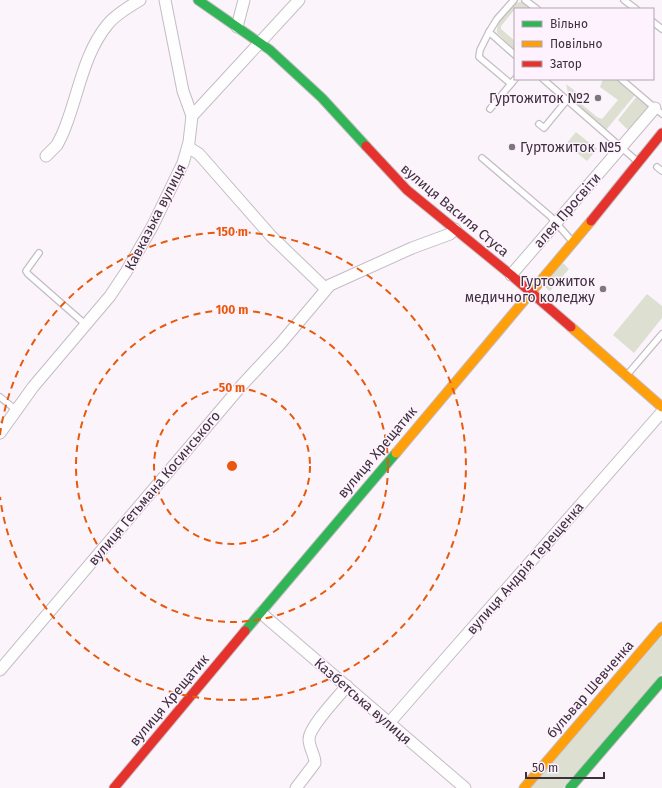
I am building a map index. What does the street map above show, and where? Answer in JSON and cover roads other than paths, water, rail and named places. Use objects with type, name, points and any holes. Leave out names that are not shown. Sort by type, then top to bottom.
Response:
[{"type":"street","points":[[46,156],[56,145],[62,135],[85,68],[106,26],[121,13],[140,0]]},
{"type":"street","points":[[165,0],[183,91],[192,116],[299,0]]},
{"type":"street","name":"вулиця Василя Стуса","points":[[198,0],[260,42],[313,90],[407,190],[511,275],[662,407]]},
{"type":"street","points":[[237,27],[244,0]]},
{"type":"street","name":"алея Просвіти","points":[[511,275],[621,148],[659,111]]},
{"type":"street","name":"Кавказька вулиця","points":[[0,433],[52,363],[115,289],[146,239],[183,163],[188,147],[192,116]]},
{"type":"street","name":"вулиця Хрещатик","points":[[114,788],[211,670],[261,613],[530,292],[573,243],[662,133]]},
{"type":"street","points":[[188,147],[199,154],[271,236],[326,289]]},
{"type":"street","name":"вулиця Гетьмана Косинського","points":[[0,670],[242,385],[318,301],[326,289],[334,283],[398,253],[450,234],[455,229]]},
{"type":"street","name":"вулиця Андрія Терещенка","points":[[389,723],[662,412]]},
{"type":"street","name":"Казбетська вулиця","points":[[261,613],[465,788]]},
{"type":"street","name":"бульвар Шевченка","points":[[524,788],[662,627]]},
{"type":"street","points":[[570,788],[662,681]]},
{"type":"street","points":[[296,788],[315,763],[314,753],[309,742],[311,732],[346,686]]},
{"type":"lane","points":[[511,84],[479,57],[480,50],[501,14],[514,0]]},
{"type":"lane","points":[[525,0],[536,8]]},
{"type":"lane","points":[[624,0],[635,8]]},
{"type":"lane","points":[[654,23],[662,29]]},
{"type":"lane","points":[[490,32],[514,54]]},
{"type":"lane","points":[[490,109],[514,80]]},
{"type":"lane","points":[[544,80],[638,163]]},
{"type":"lane","points":[[622,80],[659,111]]},
{"type":"lane","points":[[539,124],[544,128],[567,100]]},
{"type":"lane","points":[[482,158],[556,223],[573,243]]},
{"type":"lane","points":[[39,253],[27,267],[26,271],[85,324]]},
{"type":"lane","points":[[626,376],[662,334]]},
{"type":"lane","points":[[0,397],[16,410]]},
{"type":"place","name":"Гуртожиток №2","points":[[598,98]]},
{"type":"place","name":"Гуртожиток №5","points":[[512,147]]},
{"type":"place","name":"Гуртожиток медичного коледжу","points":[[603,289]]}]
